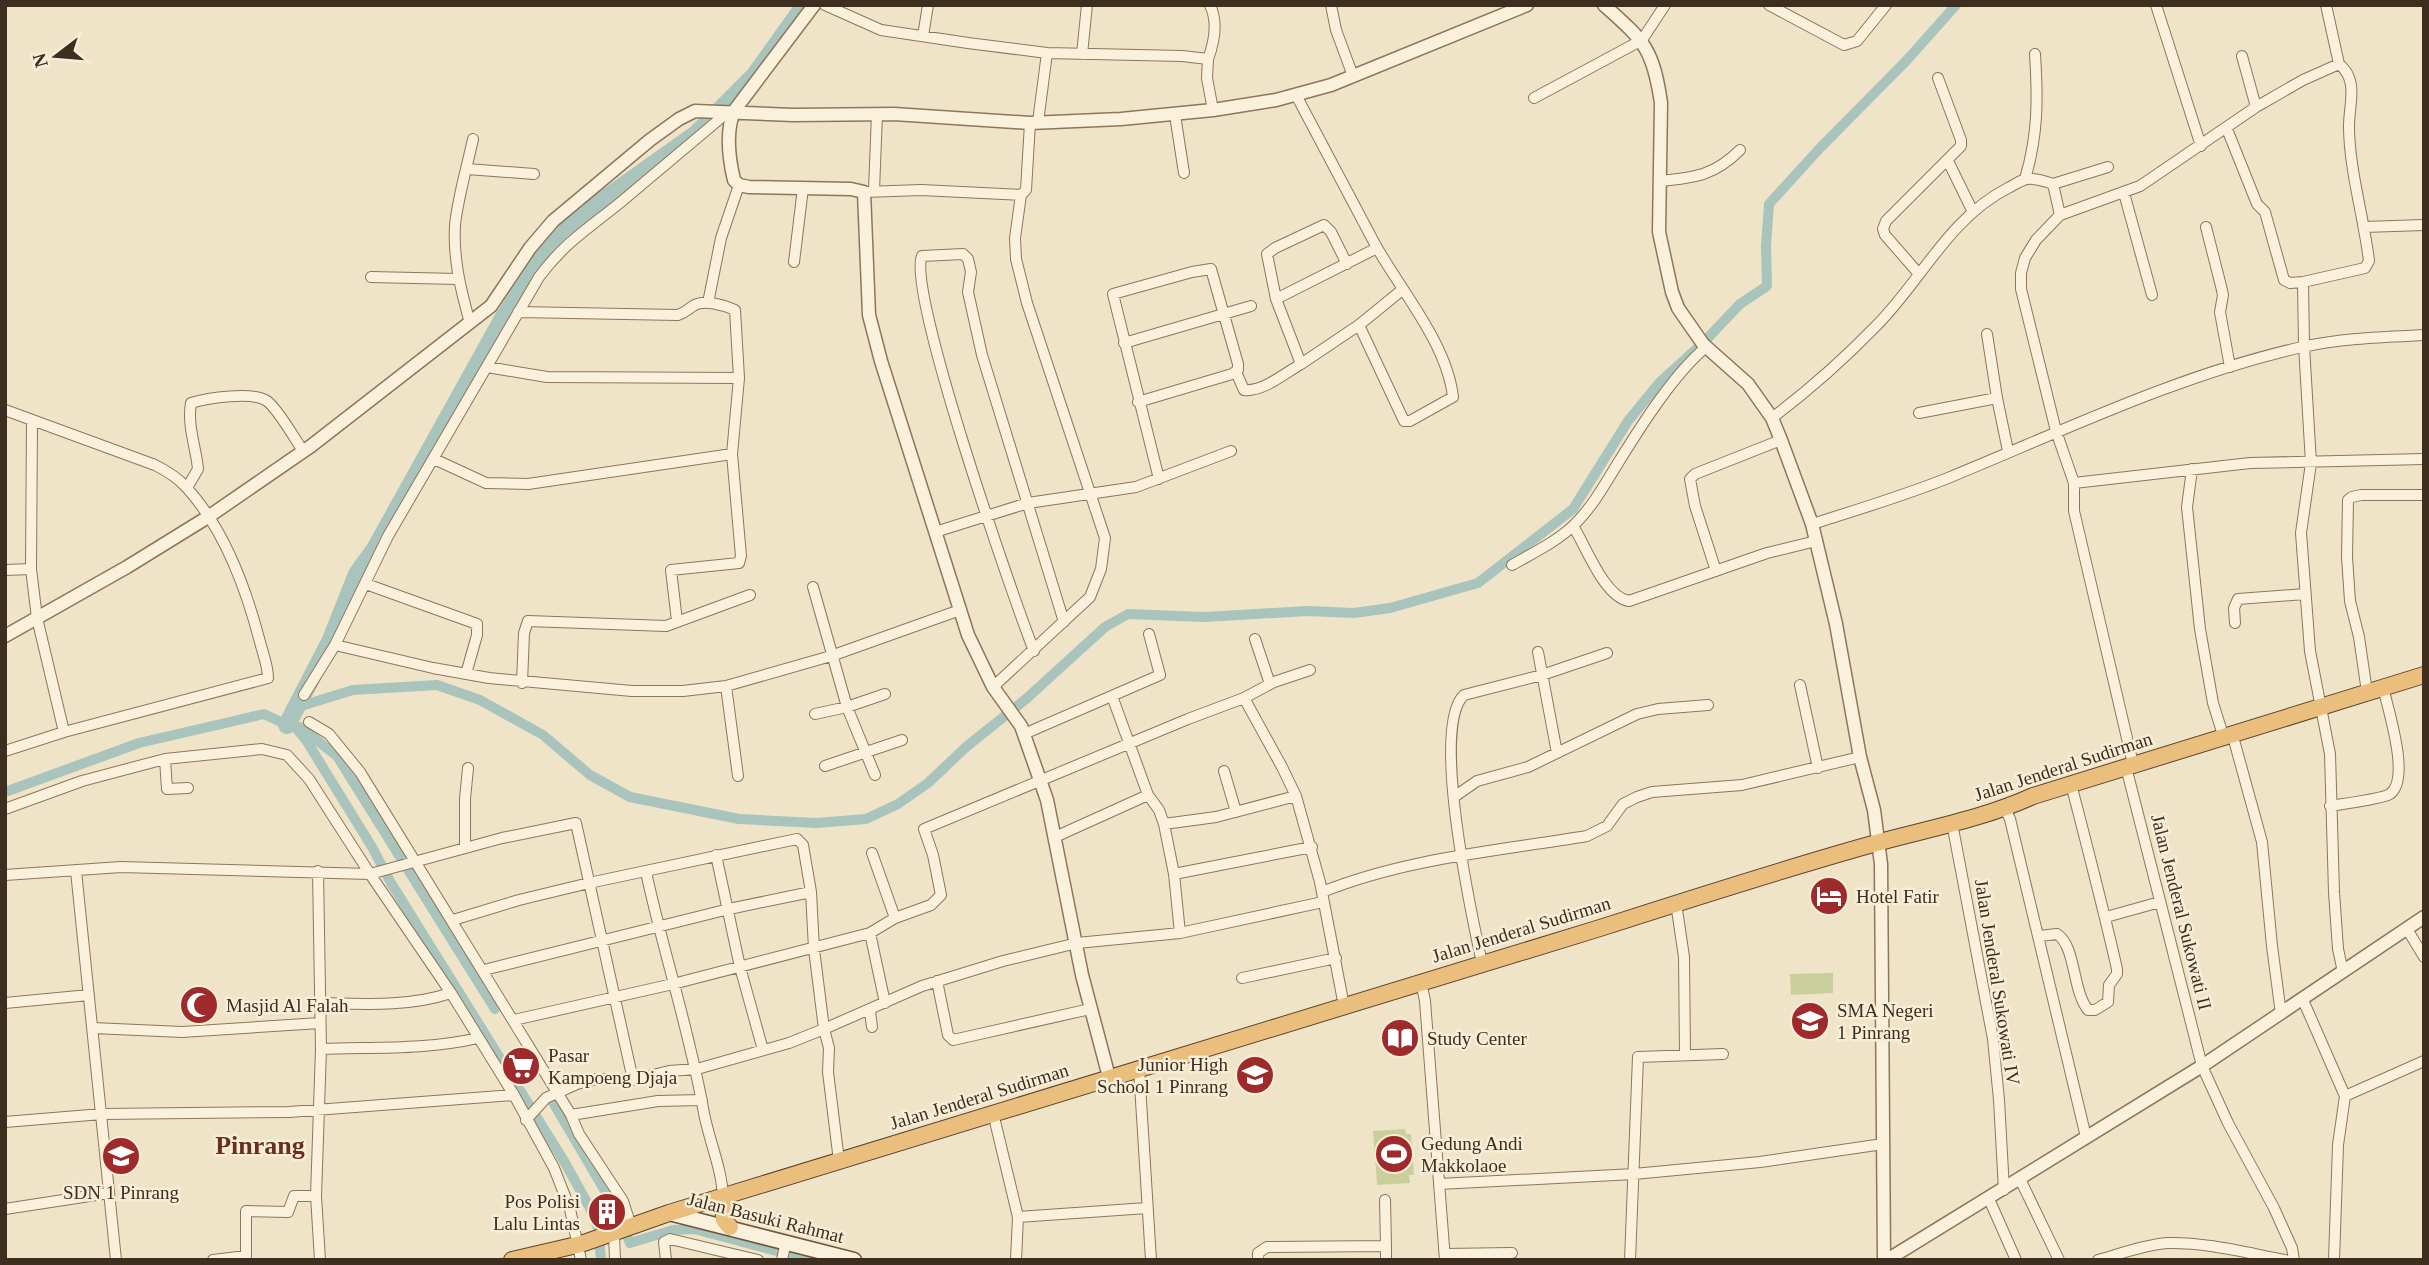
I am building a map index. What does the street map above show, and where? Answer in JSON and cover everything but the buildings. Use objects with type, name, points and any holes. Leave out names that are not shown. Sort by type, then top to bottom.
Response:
[{"type":"highway","name":"Jalan Jenderal Sudirman","points":[[512,1260],[580,1249],[618,1231],[669,1213],[1676,902],[2005,808],[2034,796],[2227,734],[2424,675]]},
{"type":"highway","points":[[723,1198],[724,1220],[730,1227]]},
{"type":"main road","name":"Jalan Basuki Rahmat","points":[[669,1213],[730,1227],[784,1250],[854,1260]]},
{"type":"street","points":[[304,695],[335,645],[388,536],[518,312],[556,254],[727,111],[814,5]]},
{"type":"street","points":[[825,5],[881,30],[1047,52],[1182,56],[1208,60]]},
{"type":"street","points":[[923,36],[928,5]]},
{"type":"street","points":[[1082,54],[1087,5]]},
{"type":"street","points":[[1210,5],[1214,39],[1208,60],[1207,78],[1213,110]]},
{"type":"street","points":[[1331,5],[1336,30],[1353,76]]},
{"type":"street","points":[[5,636],[213,514],[303,451],[491,306],[530,248],[561,214],[650,140],[695,111],[793,115],[877,114],[1034,122],[1175,115],[1296,95],[1353,76],[1510,8],[1527,5]]},
{"type":"street","points":[[1604,5],[1642,40],[1654,67],[1661,103],[1659,232],[1666,269],[1678,308],[1700,351],[1739,374],[1772,418],[1812,524],[1836,624],[1860,757],[1874,810],[1881,864],[1885,1260],[1989,1199],[2202,1066],[2424,917]]},
{"type":"street","points":[[1534,98],[1642,40],[1665,5]]},
{"type":"street","points":[[1769,5],[1844,45],[1857,41],[1886,5]]},
{"type":"street","points":[[2156,5],[2201,146]]},
{"type":"street","points":[[2227,129],[2257,204],[2265,212],[2284,280],[2290,283],[2303,282],[2368,266],[2349,127],[2353,97],[2347,73],[2339,64],[2326,5]]},
{"type":"street","points":[[995,690],[1090,597],[1096,587],[1104,555],[1105,538],[1027,303],[1016,259],[1021,195],[1026,190],[1034,122],[1047,52]]},
{"type":"street","points":[[2025,179],[2038,116],[2035,54]]},
{"type":"street","points":[[2242,56],[2256,107]]},
{"type":"street","points":[[2053,184],[2060,215],[2124,193],[2140,186],[2256,107],[2303,80],[2339,64]]},
{"type":"street","points":[[1919,274],[1895,248],[1883,229],[1886,221],[1958,151],[1961,140],[1938,78]]},
{"type":"street","points":[[1296,95],[1377,248],[1445,364],[1453,397],[1410,421],[1404,421],[1359,325]]},
{"type":"street","points":[[727,111],[730,120],[732,175],[739,185]]},
{"type":"street","points":[[877,114],[869,191],[869,316],[968,635],[995,690],[1017,719],[1024,734],[1051,815],[1090,1009],[1109,1077]]},
{"type":"street","points":[[1175,115],[1184,173]]},
{"type":"street","points":[[470,323],[458,279],[455,246],[456,223],[473,139]]},
{"type":"street","points":[[1660,181],[1711,173],[1740,150]]},
{"type":"street","points":[[1948,161],[1972,210]]},
{"type":"street","points":[[1772,418],[1812,387],[1875,327],[1972,210],[2025,179],[2053,184],[2108,167]]},
{"type":"street","points":[[467,170],[534,174]]},
{"type":"street","points":[[739,185],[1021,195]]},
{"type":"street","points":[[708,303],[721,238],[739,185]]},
{"type":"street","points":[[794,262],[803,188]]},
{"type":"street","points":[[2124,193],[2152,295]]},
{"type":"street","name":"Jalan Jenderal Sukowati II","points":[[2060,215],[2036,240],[2025,258],[2021,272],[2021,289],[2056,431],[2074,484],[2074,511],[2135,796],[2202,1066],[2228,1124],[2279,1218],[2292,1248],[2294,1260]]},
{"type":"street","points":[[1301,364],[1276,299],[1266,254],[1275,247],[1324,225],[1347,264]]},
{"type":"street","points":[[2364,227],[2424,225]]},
{"type":"street","points":[[2206,227],[2223,295],[2220,312],[2230,367]]},
{"type":"street","points":[[1276,299],[1377,248]]},
{"type":"street","points":[[1034,651],[957,423],[928,315],[921,280],[922,256],[962,254],[968,260],[971,272],[968,292],[972,314],[996,402],[1064,622]]},
{"type":"street","points":[[1159,479],[1113,295],[1206,268],[1211,269],[1238,364],[1236,372],[1244,390],[1249,391],[1301,364],[1359,325],[1402,290]]},
{"type":"street","points":[[371,277],[458,279]]},
{"type":"street","points":[[2303,282],[2311,463],[2301,533],[2310,651],[2330,754],[2330,806],[2338,949],[2343,972]]},
{"type":"street","points":[[518,312],[677,315],[697,304],[708,303],[735,310],[739,378],[733,454],[741,541],[739,563],[671,570],[677,621]]},
{"type":"street","points":[[1124,343],[1251,306]]},
{"type":"street","points":[[1987,334],[2008,452]]},
{"type":"street","points":[[1812,524],[1944,479],[2157,390],[2230,367],[2304,346],[2424,335]]},
{"type":"street","points":[[1512,565],[1573,526],[1593,502],[1645,421],[1700,351]]},
{"type":"street","points":[[487,367],[547,377],[739,378]]},
{"type":"street","points":[[1138,402],[1236,372]]},
{"type":"street","points":[[190,483],[198,469],[189,412],[191,403],[198,401],[257,397],[268,402],[303,451]]},
{"type":"street","points":[[1919,414],[1997,398]]},
{"type":"street","points":[[5,410],[155,465],[190,483],[213,514],[256,627],[268,678],[64,732],[5,751]]},
{"type":"street","points":[[32,421],[31,569],[37,618],[64,732]]},
{"type":"street","points":[[1716,571],[1695,506],[1690,479],[1695,474],[1781,440]]},
{"type":"street","points":[[935,532],[1028,503],[1136,487],[1231,451]]},
{"type":"street","points":[[434,459],[486,483],[528,484],[733,454]]},
{"type":"street","points":[[2074,484],[2192,469],[2278,462],[2424,459]]},
{"type":"street","points":[[2192,469],[2187,507],[2200,629],[2213,703],[2227,734],[2262,842],[2281,1014]]},
{"type":"street","points":[[2330,806],[2389,795],[2398,784],[2399,771],[2397,750],[2375,690],[2351,605],[2347,557],[2348,500],[2361,495],[2424,495]]},
{"type":"street","points":[[1573,526],[1607,586],[1618,598],[1624,600],[1767,553],[1816,541]]},
{"type":"street","points":[[5,570],[31,569]]},
{"type":"street","points":[[366,584],[477,624],[477,635],[466,674]]},
{"type":"street","points":[[813,587],[847,707],[875,775]]},
{"type":"street","points":[[2235,623],[2234,608],[2238,599],[2305,594]]},
{"type":"street","points":[[522,683],[524,633],[528,621],[659,627],[750,595]]},
{"type":"street","points":[[335,645],[466,674],[522,683],[632,691],[683,691],[726,686],[831,656],[960,610]]},
{"type":"street","points":[[1024,734],[1160,675],[1149,634]]},
{"type":"street","points":[[1255,639],[1270,684]]},
{"type":"street","points":[[1538,652],[1558,753]]},
{"type":"street","points":[[1482,963],[1454,797],[1451,734],[1455,708],[1464,695],[1542,676],[1607,653]]},
{"type":"street","points":[[514,1020],[673,984],[870,933],[895,918],[931,905],[941,895],[933,855],[924,829],[1244,698],[1270,684],[1310,670]]},
{"type":"street","points":[[1800,685],[1818,768]]},
{"type":"street","points":[[726,686],[738,776]]},
{"type":"street","points":[[815,714],[885,694]]},
{"type":"street","points":[[1112,696],[1148,795],[1159,810],[1164,824],[1174,874],[1180,933]]},
{"type":"street","points":[[1244,698],[1287,774],[1296,796],[1312,847],[1344,1006]]},
{"type":"street","points":[[1454,797],[1477,781],[1528,767],[1637,714],[1658,709],[1708,705]]},
{"type":"street","points":[[309,722],[329,734],[347,754],[484,970],[571,1115],[579,1134],[623,1201],[615,1260]]},
{"type":"street","points":[[825,766],[902,740]]},
{"type":"street","points":[[5,809],[82,781],[165,759],[251,749],[272,750],[287,755],[309,779],[452,993],[514,1095],[554,1168],[570,1209],[580,1249]]},
{"type":"street","points":[[526,1120],[546,1098],[577,1084],[597,1079],[633,1080],[669,1071],[697,1069],[789,1043],[937,981],[994,963],[1077,943],[1180,933],[1322,897],[1376,873],[1441,858],[1592,835],[1607,826],[1623,804],[1652,792],[1742,785],[1860,757]]},
{"type":"street","points":[[165,759],[167,789],[171,791],[188,788]]},
{"type":"street","points":[[464,848],[468,768]]},
{"type":"street","points":[[1224,771],[1236,812]]},
{"type":"street","points":[[2039,936],[2057,934],[2066,943],[2079,996],[2088,1010],[2095,1010],[2108,1002],[2109,985],[2118,975],[2106,917],[2094,880],[2090,849],[2071,784]]},
{"type":"street","points":[[1055,837],[1148,795]]},
{"type":"street","points":[[1164,824],[1236,812],[1296,796]]},
{"type":"street","points":[[2005,808],[2039,936],[2086,1137]]},
{"type":"street","points":[[5,875],[121,867],[370,874],[464,848],[576,823],[633,1080]]},
{"type":"street","name":"Jalan Jenderal Sukowati IV","points":[[1952,823],[1993,1039],[2004,1189]]},
{"type":"street","points":[[453,920],[589,883],[797,839],[804,849],[810,892],[814,949],[829,1048],[828,1072],[839,1161]]},
{"type":"street","points":[[1174,874],[1312,847]]},
{"type":"street","points":[[872,853],[895,918]]},
{"type":"street","points":[[716,855],[740,967],[763,1050]]},
{"type":"street","points":[[76,871],[117,1260]]},
{"type":"street","points":[[318,871],[321,1049],[316,1196],[320,1260]]},
{"type":"street","points":[[646,872],[658,927],[697,1069],[710,1138],[722,1181],[723,1198]]},
{"type":"street","points":[[484,970],[729,909],[810,892]]},
{"type":"street","points":[[1676,902],[1684,957],[1685,1054]]},
{"type":"street","points":[[2106,917],[2160,902]]},
{"type":"street","points":[[2407,929],[2424,957]]},
{"type":"street","points":[[870,933],[885,1003]]},
{"type":"street","points":[[1242,978],[1336,958]]},
{"type":"street","points":[[937,981],[948,1035],[953,1040],[1090,1009]]},
{"type":"street","points":[[1421,982],[1425,1001],[1445,1257],[1512,1253]]},
{"type":"street","points":[[320,1003],[394,1004],[452,993]]},
{"type":"street","points":[[5,1003],[89,995]]},
{"type":"street","points":[[2303,1000],[2345,1096],[2337,1145],[2334,1260]]},
{"type":"street","points":[[870,1010],[872,1027]]},
{"type":"street","points":[[93,1028],[182,1032],[320,1023]]},
{"type":"street","points":[[321,1049],[416,1047],[478,1038]]},
{"type":"street","points":[[1630,1260],[1638,1057],[1723,1054]]},
{"type":"street","points":[[2345,1096],[2424,1061]]},
{"type":"street","points":[[1139,1069],[1152,1260]]},
{"type":"street","points":[[6,1119],[102,1114],[225,1114],[318,1110],[514,1095]]},
{"type":"street","points":[[571,1115],[658,1101],[702,1100]]},
{"type":"street","points":[[993,1113],[1018,1217],[1016,1260]]},
{"type":"street","points":[[1439,1184],[1634,1174],[1760,1162],[1883,1144]]},
{"type":"street","points":[[2020,1179],[2059,1260]]},
{"type":"street","points":[[5,1209],[109,1194]]},
{"type":"street","points":[[213,1260],[246,1256],[246,1212],[288,1212],[294,1196],[316,1196]]},
{"type":"street","points":[[1989,1199],[2016,1260]]},
{"type":"street","points":[[1385,1200],[1386,1260]]},
{"type":"street","points":[[1018,1217],[1147,1208]]},
{"type":"street","points":[[666,1260],[664,1242],[670,1239],[758,1260]]},
{"type":"street","points":[[2098,1260],[2136,1248],[2166,1243],[2214,1246],[2285,1260]]},
{"type":"street","points":[[1258,1260],[1258,1253],[1266,1247],[1386,1246]]},
{"type":"green space","points":[[1833,973],[1833,993],[1791,995],[1790,974]]},
{"type":"green space","name":"Gedung Andi Makkolaoe","points":[[1405,1129],[1406,1134],[1411,1134],[1414,1175],[1409,1175],[1410,1183],[1377,1185],[1373,1131]]},
{"type":"waterway","points":[[287,725],[330,642],[357,574],[375,549],[501,322],[561,230],[696,134],[755,75],[805,5]]},
{"type":"waterway","points":[[5,792],[139,743],[264,714],[287,725],[301,706],[353,690],[437,685],[480,700],[543,735],[590,775],[630,797],[739,819],[816,823],[866,819],[898,804],[928,783],[1105,627],[1128,614],[1204,617],[1308,611],[1354,613],[1390,608],[1478,583],[1573,509],[1628,421],[1660,382],[1740,304],[1767,286],[1769,204],[1956,5]]},
{"type":"waterway","points":[[287,725],[296,728],[306,740],[391,883],[564,1161],[598,1228],[601,1260]]},
{"type":"waterway","points":[[300,727],[337,756],[495,1009]]},
{"type":"waterway","points":[[551,1099],[615,1208],[630,1243],[673,1230],[694,1229],[811,1260]]},
{"type":"place","name":"Hotel Fatir","points":[[1829,896]]},
{"type":"place","name":"Masjid Al Falah","points":[[199,1005]]},
{"type":"place","name":"SMA Negeri 1 Pinrang","points":[[1810,1021]]},
{"type":"place","name":"Study Center","points":[[1400,1038]]},
{"type":"place","name":"Pasar Kampoeng Djaja","points":[[521,1066]]},
{"type":"place","name":"Junior High School 1 Pinrang","points":[[1255,1075]]},
{"type":"place","name":"Gedung Andi Makkolaoe","points":[[1394,1154]]},
{"type":"place","name":"SDN 1 Pinrang","points":[[121,1156]]},
{"type":"place","name":"Pos Polisi Lalu Lintas","points":[[607,1212]]},
{"type":"district","name":"Pinrang","points":[[260,1145]]}]
